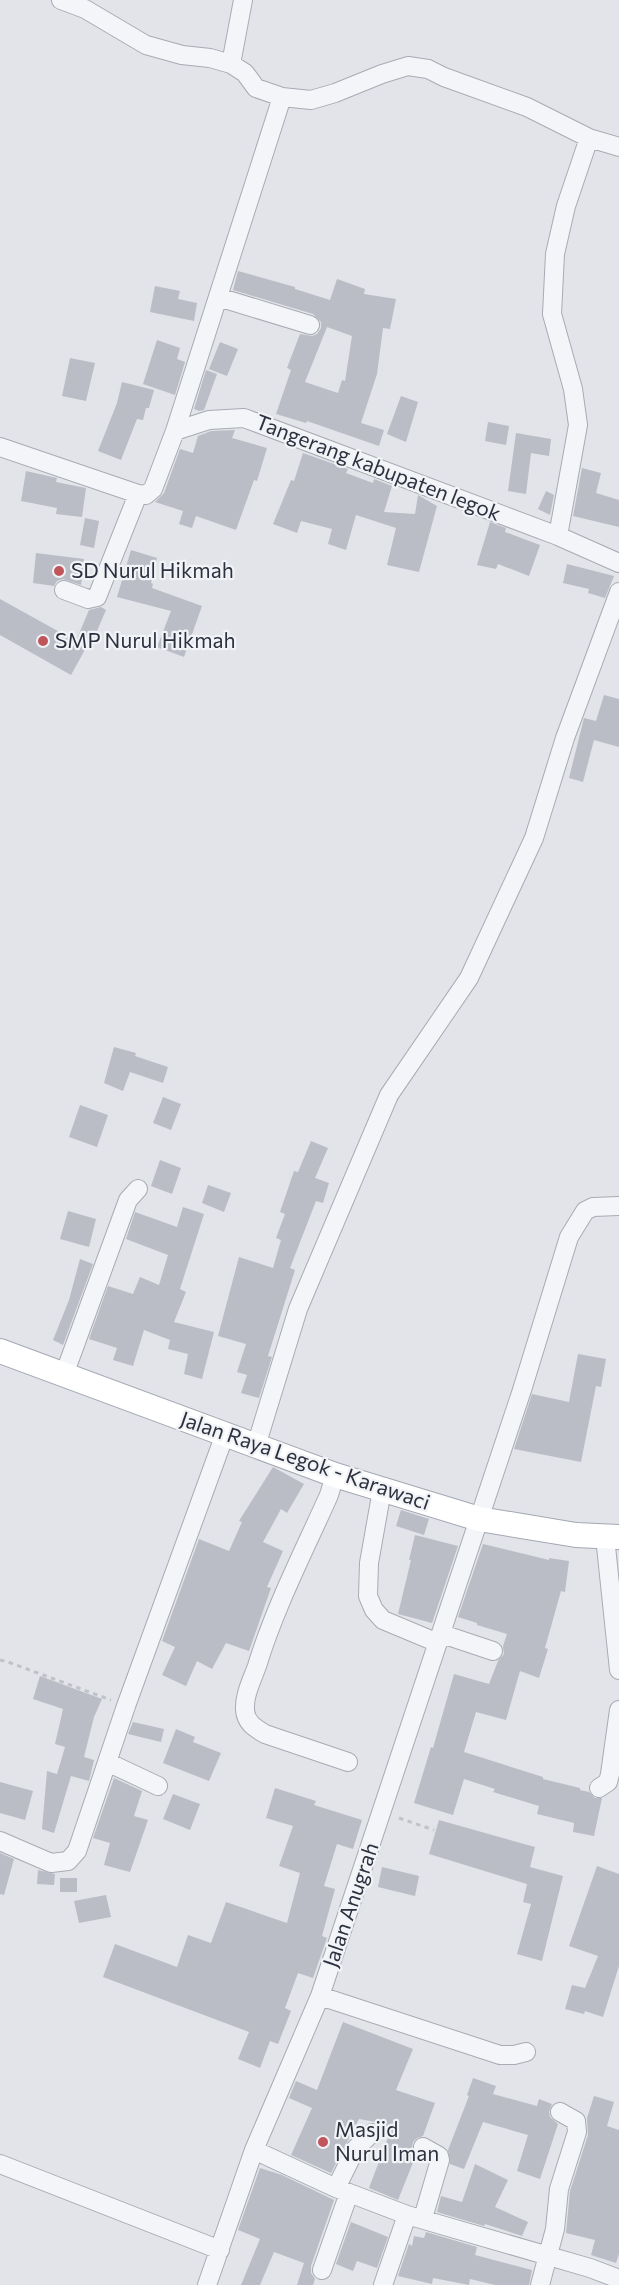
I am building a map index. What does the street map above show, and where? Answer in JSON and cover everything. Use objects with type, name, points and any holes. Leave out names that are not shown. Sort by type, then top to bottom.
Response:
[{"type":"main road","name":"Jalan Raya Legok - Karawaci","points":[[0,1351],[335,1475],[382,1490],[479,1519],[576,1535],[612,1537]]},
{"type":"street","points":[[61,0],[85,9],[146,45],[168,52],[210,58],[231,64],[244,73],[256,88],[282,98],[311,100],[408,66],[428,69],[527,107],[589,138],[619,147]]},
{"type":"street","points":[[231,64],[243,0]]},
{"type":"street","points":[[0,447],[138,494],[146,495],[153,489],[175,430],[282,98]]},
{"type":"street","points":[[558,536],[578,425],[573,389],[552,314],[555,254],[566,206],[589,138]]},
{"type":"street","points":[[218,297],[310,325]]},
{"type":"street","name":"Tangerang kabupaten legok","points":[[175,430],[209,420],[244,418],[558,536],[619,563]]},
{"type":"street","points":[[64,590],[88,599],[97,597],[138,494]]},
{"type":"street","points":[[256,1446],[298,1309],[388,1095],[469,978],[534,838],[565,738],[619,592]]},
{"type":"street","points":[[64,1375],[128,1200],[138,1189]]},
{"type":"street","name":"Jalan Anugrah","points":[[207,2285],[254,2150],[320,1996],[383,1813],[569,1237],[585,1211],[593,1207],[619,1206]]},
{"type":"street","points":[[0,1841],[51,1863],[68,1861],[77,1851],[126,1706],[225,1434]]},
{"type":"street","points":[[335,1475],[329,1495],[266,1635],[247,1695],[245,1709],[247,1718],[253,1727],[265,1734],[348,1762]]},
{"type":"street","points":[[382,1490],[369,1563],[368,1596],[374,1610],[383,1620],[440,1638],[494,1651]]},
{"type":"street","points":[[612,1537],[619,1670]]},
{"type":"street","points":[[599,1788],[608,1782],[619,1710]]},
{"type":"street","points":[[107,1762],[158,1786]]},
{"type":"street","points":[[320,1996],[500,2055],[526,2052]]},
{"type":"street","points":[[540,2285],[555,2229],[559,2189],[577,2132],[576,2121],[571,2116],[560,2112]]},
{"type":"street","points":[[322,2270],[356,2148],[372,2133]]},
{"type":"street","points":[[383,2285],[440,2160],[439,2156],[423,2147]]},
{"type":"street","points":[[254,2150],[343,2190],[415,2217],[548,2255],[619,2279]]},
{"type":"street","points":[[0,2164],[220,2250]]},
{"type":"path","points":[[0,1660],[126,1706]]},
{"type":"path","points":[[383,1813],[434,1830]]},
{"type":"building","points":[[238,271],[295,287],[295,289],[330,300],[337,279],[365,289],[364,294],[396,299],[390,329],[383,328],[377,374],[361,423],[384,430],[379,446],[307,421],[306,423],[276,414],[291,370],[287,368],[300,334],[312,336],[317,334],[321,328],[321,322],[313,314],[233,290]],"holes":[[[327,327],[352,336],[345,381],[342,380],[338,393],[305,382]]]},
{"type":"building","points":[[155,286],[180,291],[178,299],[197,303],[194,321],[150,312]]},
{"type":"building","points":[[157,340],[180,348],[177,359],[185,362],[175,395],[143,384]]},
{"type":"building","points":[[220,342],[238,349],[227,376],[209,369]]},
{"type":"building","points":[[70,358],[95,363],[86,401],[62,396]]},
{"type":"building","points":[[206,370],[217,374],[204,410],[199,411],[194,409]]},
{"type":"building","points":[[122,382],[154,390],[149,408],[146,408],[143,420],[137,419],[121,460],[98,451],[117,403]]},
{"type":"building","points":[[401,396],[418,402],[406,442],[387,434]]},
{"type":"building","points":[[488,422],[509,426],[506,445],[485,441]]},
{"type":"building","points":[[235,430],[232,438],[267,448],[257,481],[254,480],[236,530],[196,516],[192,528],[179,524],[183,511],[155,502],[164,493],[180,449],[193,453],[198,436],[211,431]]},
{"type":"building","points":[[516,433],[551,439],[549,456],[531,453],[526,494],[508,491]]},
{"type":"building","points":[[303,453],[348,469],[346,473],[373,483],[374,479],[392,486],[384,512],[415,514],[418,495],[437,506],[419,572],[387,565],[396,528],[356,515],[346,550],[328,544],[332,529],[301,521],[297,533],[273,524],[291,480],[294,481]]},
{"type":"building","points":[[582,468],[601,473],[596,493],[619,500],[619,527],[573,516]]},
{"type":"building","points":[[26,471],[57,478],[56,482],[86,488],[82,517],[56,514],[57,508],[21,501]]},
{"type":"building","points":[[546,491],[554,495],[550,515],[538,509]]},
{"type":"building","points":[[85,518],[99,521],[94,548],[80,545]]},
{"type":"building","points":[[490,522],[506,528],[505,532],[540,545],[529,576],[498,564],[496,569],[477,565]]},
{"type":"building","points":[[131,550],[157,558],[151,583],[152,588],[202,606],[184,657],[157,647],[171,611],[117,597]]},
{"type":"building","name":"SD Nurul Hikmah","points":[[36,553],[84,559],[81,585],[63,579],[57,581],[54,586],[33,583]]},
{"type":"building","points":[[567,564],[614,576],[605,598],[588,593],[589,589],[563,583]]},
{"type":"building","name":"SMP Nurul Hikmah","points":[[0,599],[76,641],[89,610],[101,607],[106,610],[94,638],[92,637],[71,675],[0,635]]},
{"type":"building","points":[[604,695],[619,699],[619,747],[594,740],[583,782],[569,778],[584,718],[596,721]]},
{"type":"building","points":[[114,1047],[136,1053],[135,1056],[168,1067],[163,1083],[130,1072],[123,1091],[104,1083]]},
{"type":"building","points":[[163,1097],[181,1104],[171,1130],[153,1123]]},
{"type":"building","points":[[80,1105],[108,1115],[97,1147],[69,1137]]},
{"type":"building","points":[[311,1141],[328,1148],[315,1178],[329,1183],[323,1203],[316,1201],[290,1268],[295,1270],[268,1356],[272,1357],[259,1398],[241,1393],[247,1375],[237,1372],[246,1344],[218,1336],[239,1257],[273,1268],[281,1240],[276,1238],[285,1214],[280,1212],[294,1171],[298,1172]]},
{"type":"building","points":[[160,1160],[181,1168],[172,1194],[151,1186]]},
{"type":"building","points":[[208,1185],[231,1193],[224,1212],[202,1203]]},
{"type":"building","points":[[183,1207],[204,1214],[180,1289],[186,1292],[174,1322],[214,1332],[202,1379],[184,1374],[188,1354],[168,1349],[170,1340],[144,1330],[133,1366],[113,1360],[117,1348],[89,1339],[108,1286],[133,1294],[140,1277],[159,1285],[168,1255],[126,1239],[135,1212],[177,1227]]},
{"type":"building","points":[[68,1211],[96,1219],[89,1247],[60,1239]]},
{"type":"building","points":[[80,1259],[93,1264],[63,1345],[53,1340],[69,1300]]},
{"type":"building","points":[[578,1354],[606,1359],[601,1387],[596,1386],[581,1462],[514,1449],[532,1394],[569,1402]]},
{"type":"building","points":[[273,1467],[304,1484],[287,1513],[281,1509],[263,1542],[283,1551],[267,1587],[271,1588],[249,1651],[226,1643],[212,1669],[197,1661],[186,1686],[162,1675],[175,1647],[162,1641],[199,1539],[229,1551],[242,1522],[239,1521]]},
{"type":"building","points":[[401,1510],[429,1519],[424,1535],[396,1526]]},
{"type":"building","points":[[415,1535],[458,1546],[432,1623],[398,1614]]},
{"type":"building","points":[[483,1544],[549,1560],[549,1558],[569,1561],[565,1592],[561,1591],[539,1678],[520,1671],[506,1720],[476,1712],[464,1752],[543,1777],[543,1779],[580,1788],[595,1798],[602,1798],[594,1836],[573,1832],[574,1823],[537,1814],[539,1806],[493,1792],[495,1789],[464,1779],[453,1815],[414,1803],[431,1747],[433,1748],[454,1674],[489,1684],[498,1661],[504,1654],[503,1646],[507,1634],[458,1617]]},
{"type":"building","points":[[40,1676],[102,1699],[94,1717],[84,1757],[94,1760],[89,1781],[71,1776],[54,1833],[42,1829],[47,1771],[57,1774],[65,1747],[55,1744],[63,1709],[33,1699]]},
{"type":"building","points":[[133,1722],[164,1729],[161,1742],[128,1734]]},
{"type":"building","points":[[176,1729],[195,1737],[193,1742],[221,1753],[209,1781],[163,1763]]},
{"type":"building","points":[[114,1778],[142,1791],[134,1816],[148,1820],[130,1872],[104,1865],[110,1843],[93,1838]]},
{"type":"building","points":[[0,1782],[33,1791],[25,1820],[0,1813]]},
{"type":"building","points":[[275,1788],[316,1801],[314,1805],[362,1820],[353,1849],[337,1844],[324,1886],[335,1889],[322,1936],[327,1938],[313,1978],[298,1973],[285,2008],[291,2011],[278,2044],[270,2041],[260,2068],[238,2059],[249,2032],[103,1977],[115,1944],[177,1967],[188,1935],[211,1943],[226,1902],[287,1923],[300,1873],[279,1866],[293,1826],[266,1818]]},
{"type":"building","points":[[173,1794],[200,1804],[190,1830],[163,1819]]},
{"type":"building","points":[[439,1820],[535,1847],[530,1867],[563,1876],[542,1961],[517,1954],[531,1904],[523,1902],[527,1884],[429,1854]]},
{"type":"building","points":[[0,1853],[14,1859],[4,1895],[0,1894]]},
{"type":"building","points":[[597,1866],[619,1874],[619,1966],[603,2017],[585,2011],[584,2014],[565,2009],[572,1985],[585,1988],[598,1956],[569,1946]]},
{"type":"building","points":[[382,1867],[419,1876],[415,1896],[378,1887]]},
{"type":"building","points":[[38,1870],[55,1874],[54,1885],[37,1884]]},
{"type":"building","points":[[60,1878],[77,1878],[77,1892],[60,1892]]},
{"type":"building","points":[[106,1895],[111,1917],[79,1923],[74,1901]]},
{"type":"building","points":[[343,2022],[413,2049],[396,2090],[435,2103],[423,2136],[413,2142],[412,2148],[416,2155],[398,2200],[369,2188],[391,2130],[376,2122],[359,2119],[331,2173],[291,2155],[312,2108],[289,2098],[296,2081],[317,2090]]},
{"type":"building","points":[[473,2078],[496,2086],[493,2094],[537,2106],[539,2099],[552,2104],[550,2117],[558,2124],[540,2179],[517,2171],[528,2135],[483,2122],[464,2169],[450,2164],[448,2150],[469,2096],[467,2095]]},
{"type":"building","points":[[594,2096],[614,2102],[607,2126],[619,2130],[619,2254],[616,2263],[591,2255],[595,2240],[566,2233],[570,2191],[588,2135],[587,2118]]},
{"type":"building","points":[[475,2164],[508,2180],[495,2207],[528,2222],[522,2236],[437,2212],[441,2196],[462,2202]]},
{"type":"building","points":[[260,2168],[282,2175],[334,2200],[311,2266],[311,2273],[315,2279],[313,2285],[297,2285],[304,2263],[274,2252],[260,2285],[241,2285],[260,2239],[238,2230]]},
{"type":"building","points":[[351,2222],[388,2237],[377,2268],[357,2261],[353,2271],[336,2264]]},
{"type":"building","points":[[426,2232],[477,2247],[475,2255],[532,2270],[529,2285],[495,2285],[470,2279],[469,2285],[433,2278],[432,2284],[398,2276],[409,2244],[412,2246],[414,2236],[424,2238]]},
{"type":"place","name":"SD Nurul Hikmah","points":[[59,571]]},
{"type":"place","name":"SMP Nurul Hikmah","points":[[43,641]]},
{"type":"place","name":"Masjid Nurul Iman","points":[[323,2142]]}]
